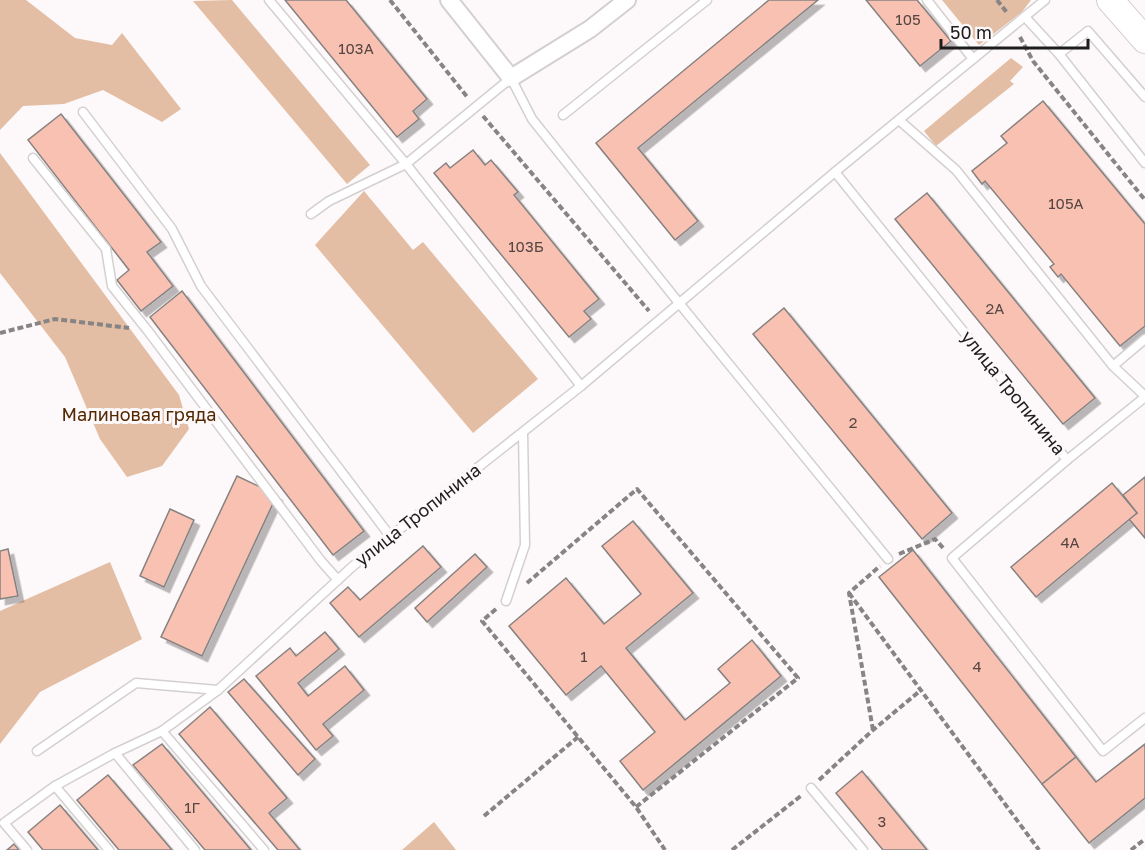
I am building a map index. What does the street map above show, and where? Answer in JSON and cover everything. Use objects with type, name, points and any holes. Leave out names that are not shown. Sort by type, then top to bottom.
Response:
[{"type":"main road","points":[[1110,0],[1145,40]]},
{"type":"street","points":[[449,0],[511,78],[590,29],[627,0]]},
{"type":"lane","points":[[269,0],[406,165],[581,386]]},
{"type":"lane","points":[[563,115],[706,0]]},
{"type":"lane","points":[[927,0],[974,59]]},
{"type":"lane","name":"улица Тропинина","points":[[2,824],[55,786],[115,753],[162,731],[218,690],[338,580],[390,536],[581,386],[835,172],[1045,0]]},
{"type":"lane","points":[[1025,17],[1059,54],[1145,163]]},
{"type":"lane","points":[[1059,54],[1088,31],[1145,97]]},
{"type":"lane","points":[[311,214],[329,201],[406,165],[511,78],[532,119],[888,559]]},
{"type":"lane","points":[[83,112],[172,230],[201,286],[390,536]]},
{"type":"lane","points":[[899,120],[956,170],[1113,366],[1145,396],[1067,460]]},
{"type":"lane","points":[[33,158],[106,249],[112,286],[321,561],[338,580]]},
{"type":"lane","name":"улица Тропинина","points":[[835,172],[1067,460],[952,558]]},
{"type":"lane","points":[[1113,366],[1145,339]]},
{"type":"lane","points":[[506,601],[525,545],[523,433]]},
{"type":"lane","points":[[952,558],[1103,751],[1145,718]]},
{"type":"lane","points":[[37,751],[136,683],[218,690]]},
{"type":"lane","points":[[162,731],[264,850]]},
{"type":"lane","points":[[115,753],[195,850]]},
{"type":"lane","points":[[55,786],[109,850]]},
{"type":"lane","points":[[811,788],[863,850]]},
{"type":"lane","points":[[2,824],[27,850]]},
{"type":"path","points":[[390,0],[475,106],[657,321]]},
{"type":"path","points":[[996,0],[1010,16],[1033,61],[1145,200]]},
{"type":"path","points":[[0,333],[55,319],[148,331]]},
{"type":"path","points":[[636,807],[798,678],[637,489],[482,621],[636,807],[665,850]]},
{"type":"path","points":[[849,593],[888,559],[935,539],[952,558]]},
{"type":"path","points":[[849,593],[1039,850]]},
{"type":"path","points":[[849,593],[873,730]]},
{"type":"path","points":[[732,850],[811,788],[873,730],[921,690]]},
{"type":"path","points":[[484,816],[578,737]]},
{"type":"path","points":[[1131,850],[1145,839]]},
{"type":"green space","points":[[0,0],[26,0],[75,38],[112,45],[122,33],[181,109],[162,122],[103,90],[64,104],[23,106],[0,130]]},
{"type":"green space","points":[[232,0],[370,165],[347,184],[193,1]]},
{"type":"green space","points":[[942,0],[1031,0],[1022,12],[979,45]]},
{"type":"green space","points":[[1011,58],[1023,67],[1010,81],[1014,84],[936,146],[924,131]]},
{"type":"green space","name":"Малиновая гряда","points":[[0,153],[179,395],[189,429],[162,466],[127,477],[100,439],[65,357],[0,273]]},
{"type":"green space","points":[[364,191],[413,250],[423,242],[538,379],[473,433],[315,245]]},
{"type":"green space","points":[[110,562],[142,639],[40,692],[0,744],[0,611]]},
{"type":"green space","points":[[434,822],[456,850],[402,850]]},
{"type":"building","points":[[285,0],[346,0],[427,99],[413,111],[419,119],[397,137]]},
{"type":"building","points":[[769,0],[818,0],[638,148],[698,221],[675,240],[596,143]]},
{"type":"building","points":[[866,0],[917,0],[951,41],[920,66]]},
{"type":"building","points":[[1043,101],[1145,224],[1145,326],[1120,346],[1061,274],[1058,277],[1050,267],[1054,264],[985,181],[982,184],[972,171],[1007,143],[1001,136]]},
{"type":"building","points":[[61,114],[161,242],[147,252],[173,286],[141,311],[117,280],[129,270],[28,140]]},
{"type":"building","points":[[473,150],[485,165],[491,160],[518,192],[514,195],[599,299],[584,311],[591,319],[569,337],[434,173],[446,163],[450,168]]},
{"type":"building","points":[[927,193],[1095,398],[1063,424],[895,219]]},
{"type":"building","points":[[182,291],[364,531],[333,555],[150,317]]},
{"type":"building","points":[[784,308],[952,513],[922,539],[753,334]]},
{"type":"building","points":[[237,476],[277,495],[202,656],[161,637]]},
{"type":"building","points":[[1145,477],[1145,538],[1129,519],[1137,513],[1123,495]]},
{"type":"building","points":[[1112,483],[1137,513],[1036,597],[1011,567]]},
{"type":"building","points":[[170,509],[194,520],[164,587],[140,576]]},
{"type":"building","points":[[633,521],[693,593],[626,648],[685,720],[730,683],[718,669],[752,640],[781,676],[643,790],[620,761],[655,732],[601,666],[566,695],[509,626],[566,578],[604,624],[641,594],[602,546]]},
{"type":"building","points":[[423,546],[441,567],[359,637],[330,603],[348,587],[360,600]]},
{"type":"building","points":[[8,549],[18,596],[0,599],[0,551]]},
{"type":"building","points":[[913,550],[1076,757],[1042,784],[879,577]]},
{"type":"building","points":[[475,554],[487,567],[427,622],[415,608]]},
{"type":"building","points":[[325,632],[339,649],[298,683],[308,696],[345,666],[364,690],[323,724],[333,736],[316,750],[256,676],[290,648],[296,656]]},
{"type":"building","points":[[244,679],[315,759],[298,775],[228,692]]},
{"type":"building","points":[[210,707],[287,798],[269,813],[300,850],[278,850],[179,734]]},
{"type":"building","points":[[162,744],[251,850],[205,850],[133,765]]},
{"type":"building","points":[[1145,744],[1145,798],[1089,843],[1042,784],[1076,757],[1096,782]]},
{"type":"building","points":[[862,771],[927,850],[883,850],[836,793]]},
{"type":"building","points":[[108,775],[172,850],[119,850],[77,800]]},
{"type":"building","points":[[60,805],[98,850],[43,850],[28,832]]},
{"type":"building","points":[[14,844],[19,850],[7,850]]}]
